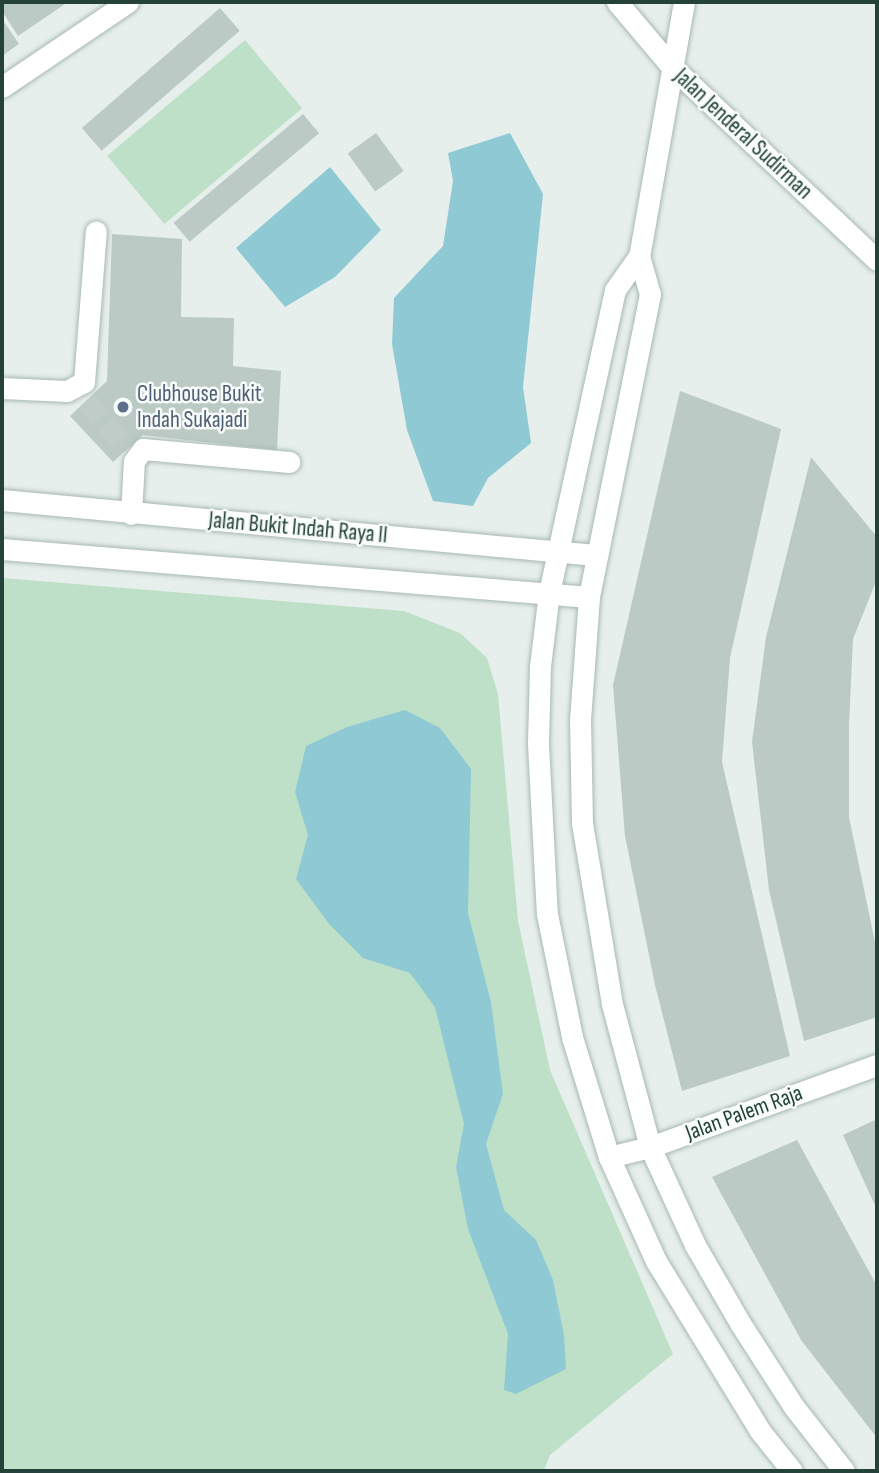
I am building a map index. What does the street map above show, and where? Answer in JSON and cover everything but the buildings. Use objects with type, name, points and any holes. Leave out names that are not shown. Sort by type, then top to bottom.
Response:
[{"type":"street","points":[[2,87],[128,2]]},
{"type":"street","name":"Jalan Jenderal Sudirman","points":[[617,2],[671,66],[877,260]]},
{"type":"street","points":[[684,2],[639,256],[615,290],[556,549],[549,592],[540,666],[538,744],[547,914],[572,1037],[609,1157],[656,1261],[760,1431],[792,1471]]},
{"type":"street","points":[[2,388],[80,396],[85,382],[96,232]]},
{"type":"street","points":[[639,256],[650,294],[595,555],[589,597],[580,719],[582,823],[611,1004],[650,1147],[695,1245],[740,1323],[794,1406],[844,1471]]},
{"type":"street","points":[[131,514],[133,451],[148,448],[289,462]]},
{"type":"street","name":"Jalan Bukit Indah Raya II","points":[[2,500],[131,514],[556,549],[595,555]]},
{"type":"street","points":[[2,549],[589,597]]},
{"type":"street","name":"Jalan Palem Raja","points":[[609,1157],[650,1147],[877,1065]]},
{"type":"green space","points":[[245,40],[302,108],[164,224],[107,156]]},
{"type":"green space","points":[[2,578],[404,611],[460,633],[487,658],[498,694],[518,921],[550,1070],[673,1354],[550,1455],[544,1471],[2,1471]]},
{"type":"water","points":[[510,133],[543,194],[523,387],[531,443],[488,478],[473,506],[433,501],[407,430],[392,344],[394,298],[443,246],[453,181],[448,153]]},
{"type":"water","points":[[330,167],[381,230],[335,277],[285,307],[236,248]]},
{"type":"water","points":[[405,710],[440,728],[471,769],[468,913],[491,1002],[503,1094],[486,1144],[504,1210],[536,1240],[553,1280],[564,1335],[566,1369],[516,1394],[504,1390],[508,1334],[468,1229],[456,1167],[464,1124],[435,1007],[410,973],[363,958],[329,924],[296,879],[308,835],[295,792],[306,746],[347,727]]},
{"type":"tunnel","points":[[86,401],[128,448]]},
{"type":"place","name":"Clubhouse Bukit Indah Sukajadi","points":[[123,407]]}]
